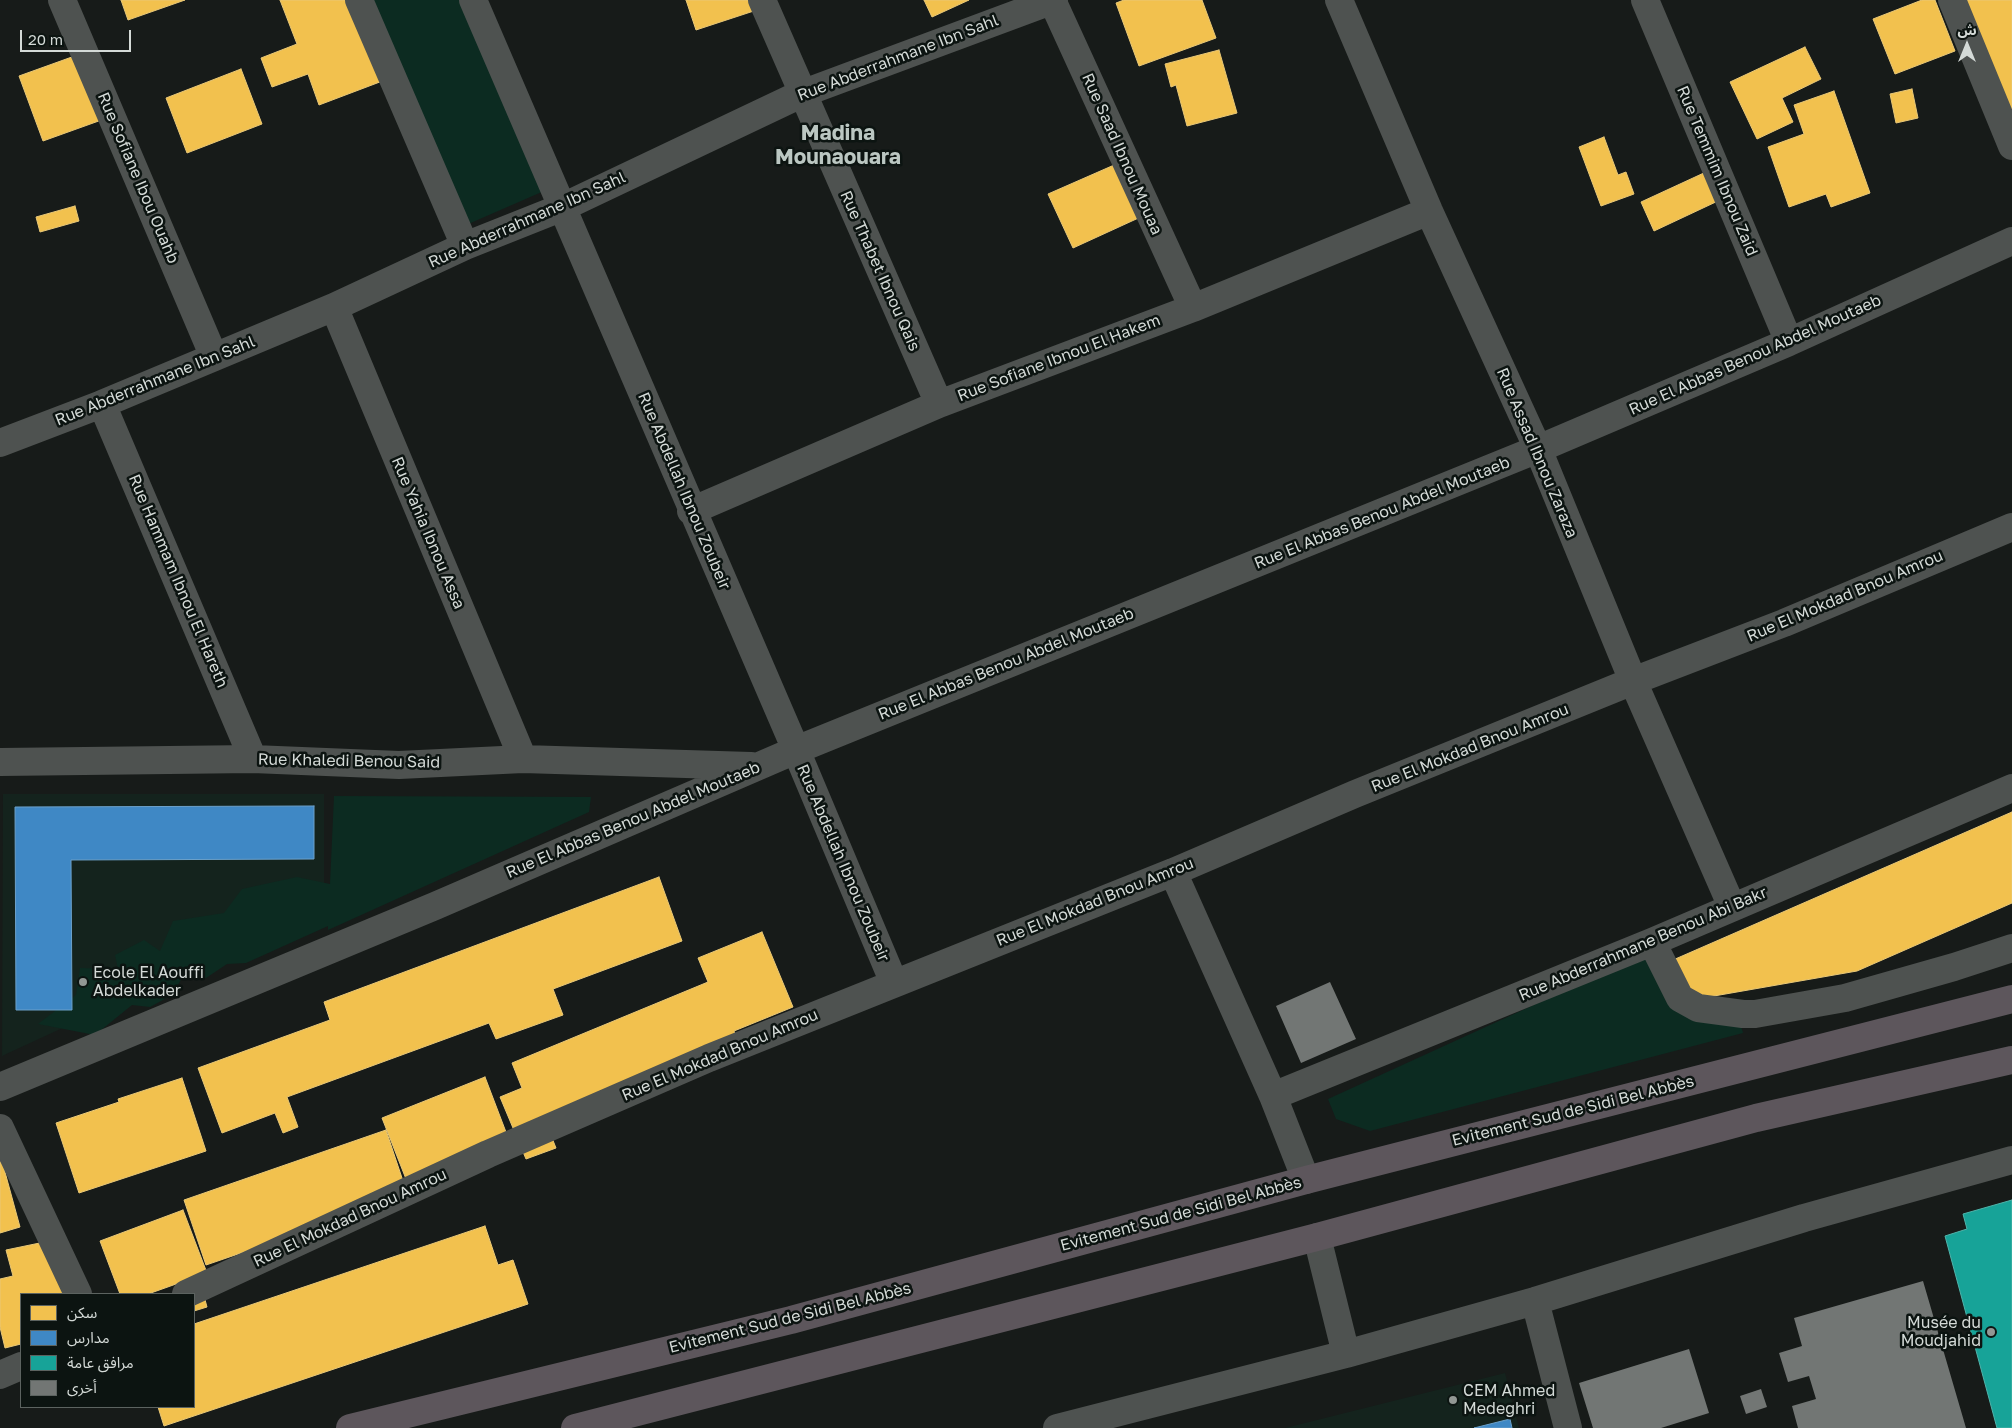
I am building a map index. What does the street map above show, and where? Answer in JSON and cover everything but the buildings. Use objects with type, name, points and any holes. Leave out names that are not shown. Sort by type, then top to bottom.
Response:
[{"type":"highway","name":"Evitement Sud de Sidi Bel Abbès","points":[[350,1428],[791,1320],[1306,1180],[2012,999]]},
{"type":"highway","points":[[575,1428],[1317,1237],[1756,1118],[2012,1060]]},
{"type":"street","name":"Rue Sofiane Ibou Ouahb","points":[[62,0],[214,357]]},
{"type":"street","points":[[359,0],[465,246]]},
{"type":"street","name":"Rue Abdellah Ibnou Zoubeir","points":[[473,0],[796,750],[894,983]]},
{"type":"street","name":"Rue Thabet Ibnou Qais","points":[[762,0],[801,94],[939,404]]},
{"type":"street","name":"Rue Abderrahmane Ibn Sahl","points":[[0,443],[102,404],[334,307],[465,246],[563,207],[801,94],[1053,0]]},
{"type":"street","name":"Rue Saad Ibnou Mouaa","points":[[1053,0],[1192,308]]},
{"type":"street","name":"Rue Assad Ibnou Zaraza","points":[[1339,0],[1429,211],[1538,450],[1633,681],[1732,907]]},
{"type":"street","name":"Rue Temmim Ibnou Zaid","points":[[1645,0],[1789,342]]},
{"type":"street","points":[[1952,0],[2012,146]]},
{"type":"street","name":"Rue Sofiane Ibnou El Hakem","points":[[692,511],[939,404],[1192,308],[1429,211]]},
{"type":"street","name":"Rue El Abbas Benou Abdel Moutaeb","points":[[0,1087],[435,906],[796,750],[1538,450],[1789,342],[2012,241]]},
{"type":"street","name":"Rue Yahia Ibnou Assa","points":[[334,307],[523,759]]},
{"type":"street","name":"Rue Hammam Ibnou El Hareth","points":[[102,404],[253,759]]},
{"type":"street","name":"Rue El Mokdad Bnou Amrou","points":[[188,1293],[488,1154],[709,1058],[1173,872],[1364,790],[1633,681],[1784,623],[2012,526]]},
{"type":"street","name":"Rue Khaledi Benou Said","points":[[0,762],[253,759],[399,765],[523,759],[758,766]]},
{"type":"street","name":"Rue Abderrahmane Benou Abi Bakr","points":[[1273,1096],[1652,942],[2012,788]]},
{"type":"street","points":[[1173,872],[1273,1096],[1306,1180]]},
{"type":"street","points":[[1652,942],[1680,998],[1698,1008],[1743,1014],[1755,1014],[1844,998],[1954,967],[2012,948]]},
{"type":"street","points":[[0,1128],[78,1293]]},
{"type":"street","points":[[1058,1428],[1135,1418],[1346,1354],[1535,1301],[1804,1218],[2012,1160]]},
{"type":"street","points":[[1317,1237],[1346,1354]]},
{"type":"street","points":[[1535,1301],[1568,1428]]},
{"type":"street","points":[[0,1375],[20,1366]]},
{"type":"shaded area","name":"Ecole El Aouffi Abdelkader","points":[[3,794],[324,794],[324,907],[2,1056]]},
{"type":"shaded area","name":"CEM Ahmed Medeghri","points":[[1505,1373],[1519,1428],[1285,1428]]},
{"type":"green space","points":[[369,0],[462,0],[544,191],[466,225]]},
{"type":"green space","points":[[334,796],[591,797],[589,812],[328,930],[328,926],[246,963],[227,964],[206,978],[182,978],[172,995],[150,1007],[132,1005],[95,1035],[38,1024],[76,995],[80,968],[118,969],[115,955],[144,940],[160,951],[173,921],[224,913],[242,889],[297,877],[330,884]]},
{"type":"green space","points":[[1652,951],[1738,1015],[1743,1033],[1370,1131],[1336,1119],[1328,1099]]},
{"type":"place","name":"Ecole El Aouffi Abdelkader","points":[[83,982]]},
{"type":"place","name":"Musée du Moudjahid","points":[[1991,1332]]},
{"type":"place","name":"CEM Ahmed Medeghri","points":[[1453,1400]]},
{"type":"district","name":"Madina Mounaouara","points":[[838,145]]}]
